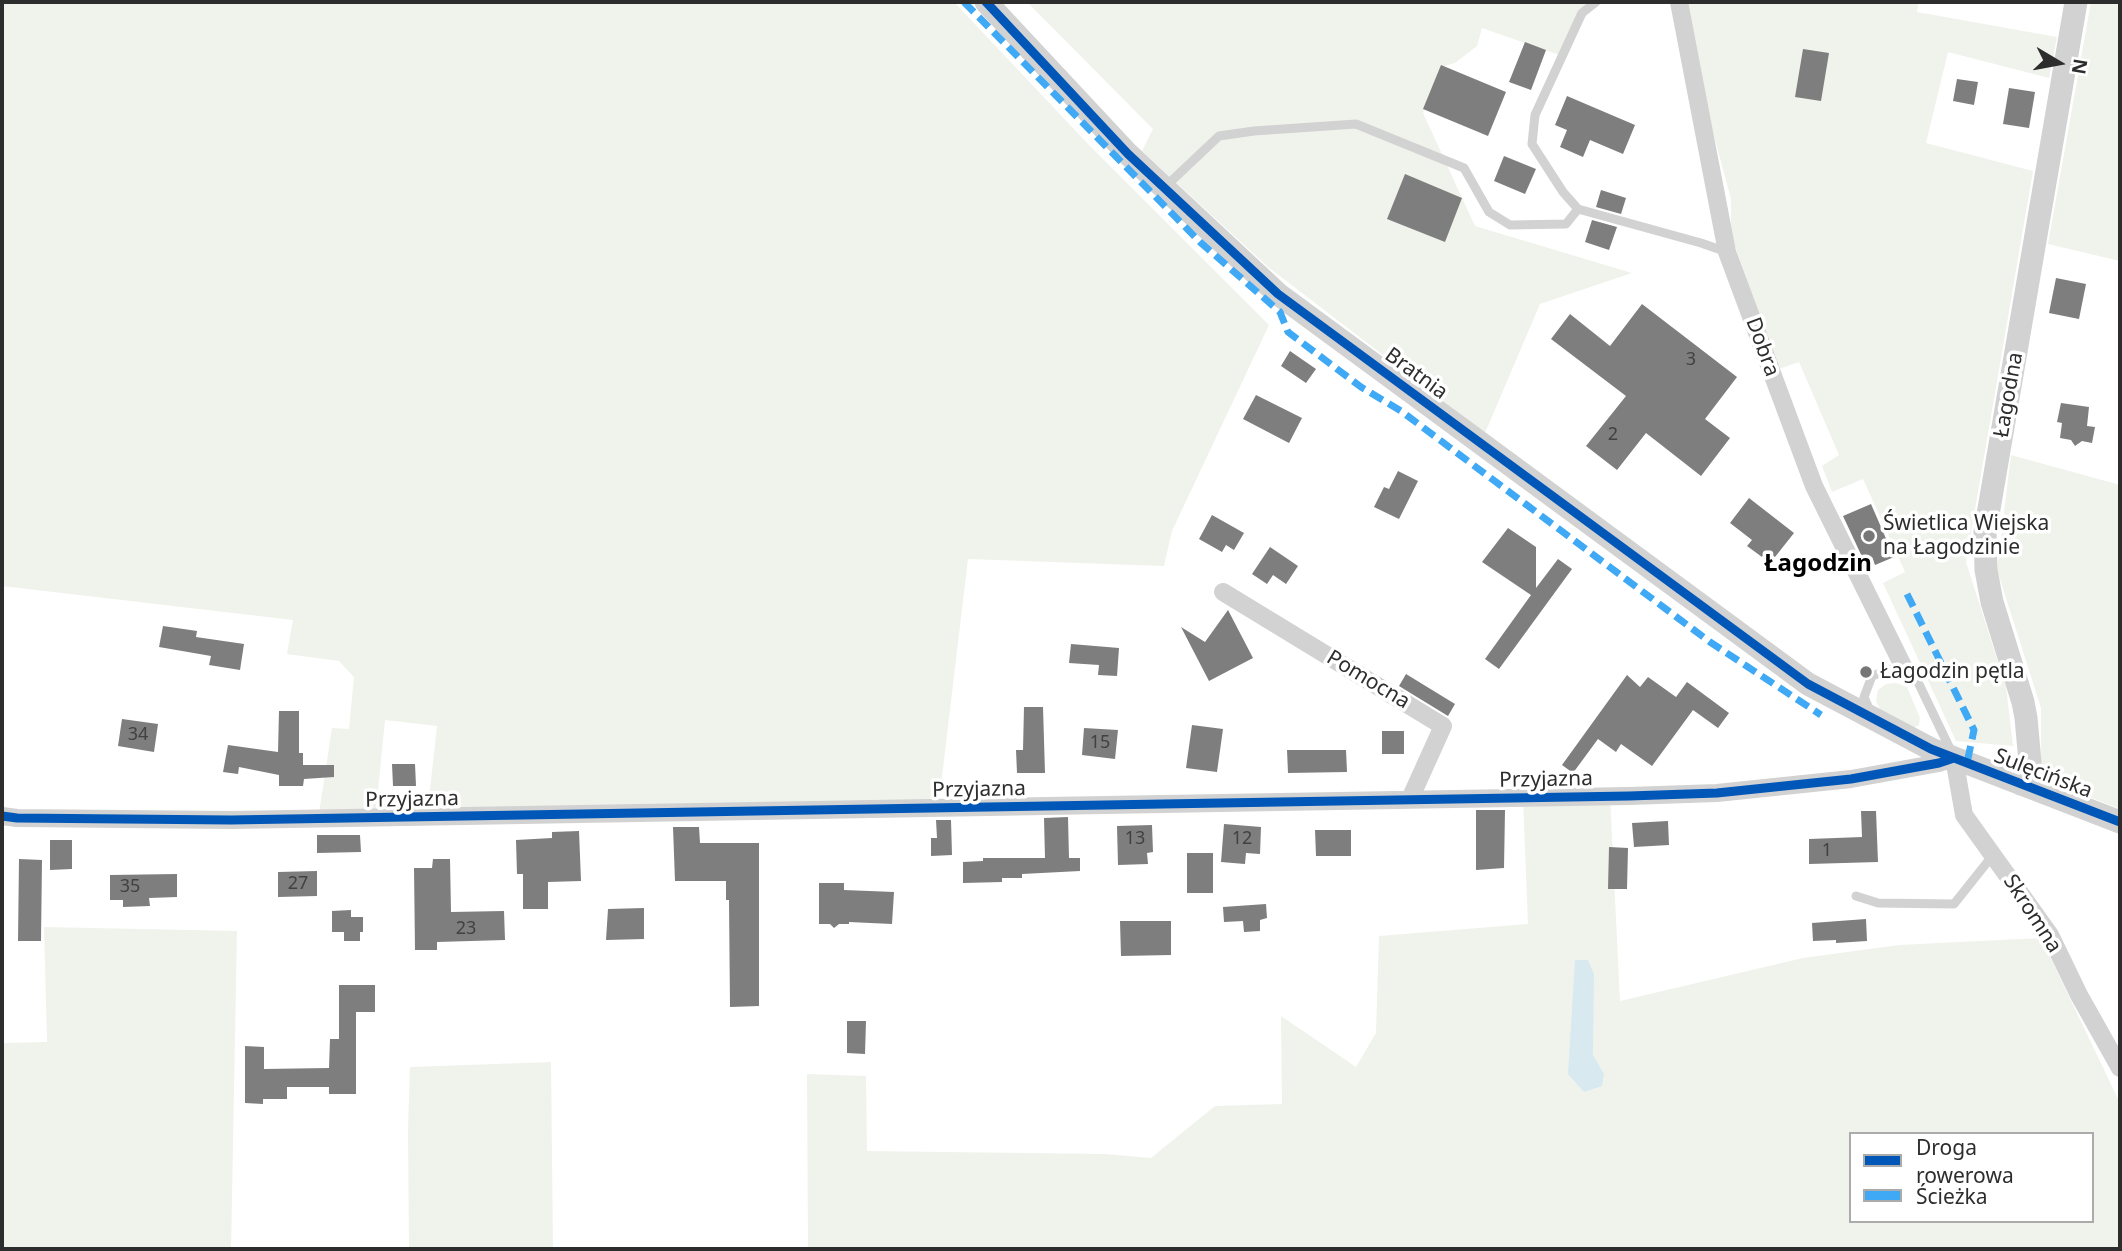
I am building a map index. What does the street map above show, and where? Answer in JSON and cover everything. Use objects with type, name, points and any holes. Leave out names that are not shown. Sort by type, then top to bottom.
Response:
[{"type":"street","name":"Bratnia","points":[[986,2],[1128,154],[1278,294],[1808,684],[1931,750],[1954,758]]},
{"type":"street","name":"Dobra","points":[[1679,2],[1727,252],[1814,486],[1906,672]]},
{"type":"street","name":"Łagodna","points":[[2021,784],[2030,762],[2026,718],[1992,602],[1986,570],[1985,532],[2076,2]]},
{"type":"street","name":"Pomocna","points":[[1223,592],[1443,726],[1410,799]]},
{"type":"street","name":"Sulęcińska","points":[[1954,758],[2120,822]]},
{"type":"street","name":"Przyjazna","points":[[2,816],[231,820],[1717,793],[1851,779],[1940,763],[1954,758]]},
{"type":"street","name":"Skromna","points":[[1954,758],[1964,815],[2050,936],[2120,1068]]},
{"type":"lane","points":[[1595,2],[1582,13],[1535,115],[1532,144],[1563,192],[1578,209],[1727,252]]},
{"type":"lane","points":[[1164,188],[1219,136],[1356,124],[1464,168],[1489,212],[1510,225],[1566,224],[1578,209]]},
{"type":"lane","points":[[1872,718],[1864,697],[1872,676],[1892,669],[1906,672],[1917,680],[1954,758]]},
{"type":"lane","points":[[1856,897],[1878,903],[1954,904],[1993,855]]},
{"type":"shaded area","points":[[2,2],[954,2],[1089,145],[1269,325],[1172,531],[1164,566],[968,559],[938,810],[427,817],[437,726],[385,720],[375,821],[318,820],[332,728],[349,729],[354,677],[339,661],[287,654],[293,620],[2,586]]},
{"type":"shaded area","points":[[1027,2],[1585,2],[1592,6],[1569,32],[1562,56],[1482,28],[1477,46],[1455,63],[1441,67],[1423,113],[1475,226],[1632,273],[1540,304],[1485,433],[1268,267],[1142,151],[1153,129]]},
{"type":"shaded area","points":[[1678,2],[1919,2],[1917,12],[2057,37],[2049,78],[1948,52],[1926,143],[2033,171],[1966,562],[2006,687],[2013,746],[1956,741],[1883,583],[1905,572],[1863,479],[1832,492],[1822,466],[1839,455],[1799,362],[1779,369],[1731,235],[1731,199]]},
{"type":"shaded area","points":[[2091,2],[2120,2],[2120,261],[2048,244]]},
{"type":"shaded area","points":[[2011,455],[2120,485],[2120,809],[2041,778],[2041,708],[1997,570]]},
{"type":"shaded area","points":[[1896,683],[1907,687],[1920,718],[1919,725],[1913,728],[1881,711],[1876,701],[1878,690],[1886,684]]},
{"type":"shaded area","points":[[1610,796],[1620,1001],[1803,958],[1899,945],[2041,938],[2120,1103],[2120,1249],[808,1249],[807,1074],[866,1076],[867,1151],[1105,1154],[1151,1158],[1215,1106],[1282,1104],[1281,1016],[1356,1067],[1376,1033],[1379,936],[1528,924],[1523,798]]},
{"type":"shaded area","points":[[44,927],[237,931],[231,1249],[2,1249],[2,1043],[47,1042]]},
{"type":"shaded area","points":[[1575,960],[1588,960],[1594,974],[1593,1055],[1604,1074],[1602,1086],[1584,1092],[1568,1074]]},
{"type":"shaded area","points":[[551,1062],[553,1249],[409,1249],[410,1067]]},
{"type":"building","points":[[1525,42],[1546,50],[1531,90],[1509,82]]},
{"type":"building","points":[[1803,49],[1829,53],[1821,101],[1795,97]]},
{"type":"building","points":[[1441,65],[1506,92],[1488,136],[1423,109]]},
{"type":"building","points":[[1957,79],[1978,82],[1974,105],[1953,101]]},
{"type":"building","points":[[2009,88],[2035,92],[2029,128],[2003,124]]},
{"type":"building","points":[[1567,96],[1635,125],[1623,154],[1590,140],[1583,157],[1560,147],[1567,130],[1555,125]]},
{"type":"building","points":[[1504,156],[1536,169],[1525,194],[1494,181]]},
{"type":"building","points":[[1405,174],[1462,198],[1445,242],[1387,219]]},
{"type":"building","points":[[1601,190],[1626,198],[1621,214],[1596,207]]},
{"type":"building","points":[[1592,220],[1617,227],[1609,250],[1585,242]]},
{"type":"building","points":[[2056,278],[2086,284],[2079,319],[2049,313]]},
{"type":"building","points":[[1642,304],[1737,377],[1705,419],[1730,438],[1701,476],[1646,433],[1617,470],[1586,446],[1626,396],[1551,339],[1570,314],[1610,346]]},
{"type":"building","points":[[1290,351],[1316,369],[1306,383],[1281,366]]},
{"type":"building","points":[[1256,395],[1302,418],[1289,443],[1243,419]]},
{"type":"building","points":[[2061,403],[2089,407],[2087,426],[2095,427],[2092,443],[2082,441],[2075,446],[2071,440],[2060,438],[2062,423],[2057,422]]},
{"type":"building","points":[[1398,471],[1418,481],[1399,519],[1374,507],[1384,487],[1389,489]]},
{"type":"building","points":[[1749,498],[1794,533],[1775,557],[1766,551],[1762,557],[1747,546],[1752,540],[1730,523]]},
{"type":"building","name":"Świetlica Wiejska na Łagodzinie","points":[[1871,504],[1894,557],[1875,565],[1872,557],[1864,561],[1843,516]]},
{"type":"building","points":[[1212,515],[1244,533],[1234,550],[1226,545],[1222,552],[1199,539]]},
{"type":"building","points":[[1508,528],[1536,547],[1536,588],[1558,559],[1572,569],[1499,669],[1485,659],[1531,595],[1482,562]]},
{"type":"building","points":[[1270,547],[1298,566],[1286,584],[1273,575],[1267,584],[1252,574]]},
{"type":"building","points":[[1228,610],[1253,658],[1209,681],[1181,627],[1205,642]]},
{"type":"building","points":[[163,626],[197,631],[196,637],[244,644],[240,670],[209,665],[211,656],[159,647]]},
{"type":"building","points":[[1071,644],[1119,648],[1117,676],[1098,675],[1099,665],[1069,663]]},
{"type":"building","points":[[1406,674],[1455,704],[1448,716],[1399,686]]},
{"type":"building","points":[[1627,675],[1640,687],[1648,677],[1676,697],[1687,682],[1729,713],[1718,728],[1693,710],[1652,766],[1621,744],[1616,752],[1598,739],[1573,773],[1562,765]]},
{"type":"building","points":[[1024,707],[1043,707],[1045,773],[1017,773],[1016,750],[1023,750]]},
{"type":"building","points":[[279,711],[299,711],[299,753],[303,753],[303,765],[334,765],[334,777],[304,779],[303,786],[279,786],[279,775],[239,767],[238,774],[223,772],[228,745],[278,752]]},
{"type":"building","points":[[122,719],[158,724],[154,752],[118,746]]},
{"type":"building","points":[[1192,725],[1223,729],[1217,772],[1186,768]]},
{"type":"building","points":[[1084,728],[1118,730],[1115,759],[1082,755]]},
{"type":"building","points":[[1382,731],[1404,731],[1404,754],[1382,754]]},
{"type":"building","points":[[1287,750],[1346,750],[1347,772],[1288,773]]},
{"type":"building","points":[[392,764],[415,764],[416,786],[393,786]]},
{"type":"building","points":[[1476,810],[1505,810],[1504,868],[1476,870]]},
{"type":"building","points":[[1861,811],[1876,811],[1878,862],[1809,864],[1809,839],[1862,837]]},
{"type":"building","points":[[1068,817],[1069,858],[1080,858],[1080,871],[1022,874],[1022,878],[1002,878],[1002,882],[963,883],[963,862],[983,861],[983,858],[1045,858],[1044,818]]},
{"type":"building","points":[[936,820],[951,820],[952,855],[931,856],[931,838],[937,838]]},
{"type":"building","points":[[1668,821],[1669,845],[1634,847],[1632,823]]},
{"type":"building","points":[[1224,824],[1261,827],[1260,854],[1246,853],[1245,864],[1221,862]]},
{"type":"building","points":[[1152,825],[1153,852],[1147,853],[1148,864],[1118,865],[1117,826]]},
{"type":"building","points":[[673,827],[699,827],[700,843],[759,843],[759,1006],[730,1007],[729,900],[726,900],[726,881],[675,881]]},
{"type":"building","points":[[1315,830],[1351,830],[1351,856],[1316,856]]},
{"type":"building","points":[[579,831],[581,881],[548,882],[548,909],[523,909],[523,874],[517,874],[516,840],[552,838],[552,832]]},
{"type":"building","points":[[317,835],[360,835],[361,852],[317,853]]},
{"type":"building","points":[[50,840],[72,840],[72,869],[50,870]]},
{"type":"building","points":[[1609,847],[1628,848],[1627,889],[1608,889]]},
{"type":"building","points":[[1187,853],[1213,853],[1213,893],[1187,893]]},
{"type":"building","points":[[19,859],[42,860],[41,941],[18,941]]},
{"type":"building","points":[[433,859],[450,859],[451,912],[504,911],[505,940],[437,942],[437,950],[415,950],[414,868],[432,868]]},
{"type":"building","points":[[317,871],[317,896],[278,897],[278,872]]},
{"type":"building","points":[[177,874],[177,897],[149,898],[150,906],[123,907],[123,900],[110,900],[110,875]]},
{"type":"building","points":[[819,883],[844,883],[844,890],[894,892],[892,924],[849,922],[834,928],[830,924],[819,924]]},
{"type":"building","points":[[1266,904],[1267,918],[1260,920],[1260,931],[1244,932],[1243,921],[1224,922],[1223,907]]},
{"type":"building","points":[[644,908],[644,939],[606,940],[608,909]]},
{"type":"building","points":[[351,910],[351,917],[363,917],[360,941],[344,941],[344,932],[332,932],[332,911]]},
{"type":"building","points":[[1866,919],[1867,941],[1813,941],[1812,923]]},
{"type":"building","points":[[1120,921],[1171,921],[1171,955],[1121,956]]},
{"type":"building","points":[[339,985],[375,985],[375,1012],[356,1012],[356,1094],[329,1094],[329,1087],[287,1087],[287,1099],[263,1099],[263,1104],[245,1103],[245,1046],[264,1047],[264,1069],[329,1068],[330,1039],[339,1039]]},
{"type":"building","points":[[847,1021],[866,1021],[865,1054],[847,1053]]},
{"type":"marked path","points":[[964,2],[1200,242],[1280,312],[1288,332],[1361,387],[1401,411],[1710,642],[1821,715]]},
{"type":"marked path","points":[[1907,594],[1974,730],[1967,763]]},
{"type":"cycle path","points":[[986,2],[1128,154],[1278,294],[1808,684],[1931,749],[2120,822]]},
{"type":"cycle path","points":[[2,816],[231,820],[1629,796],[1717,793],[1851,779],[1954,758]]},
{"type":"place","name":"Świetlica Wiejska na Łagodzinie","points":[[1869,536]]},
{"type":"place","name":"Łagodzin pętla","points":[[1866,672]]},
{"type":"district","name":"Łagodzin","points":[[1818,564]]}]
